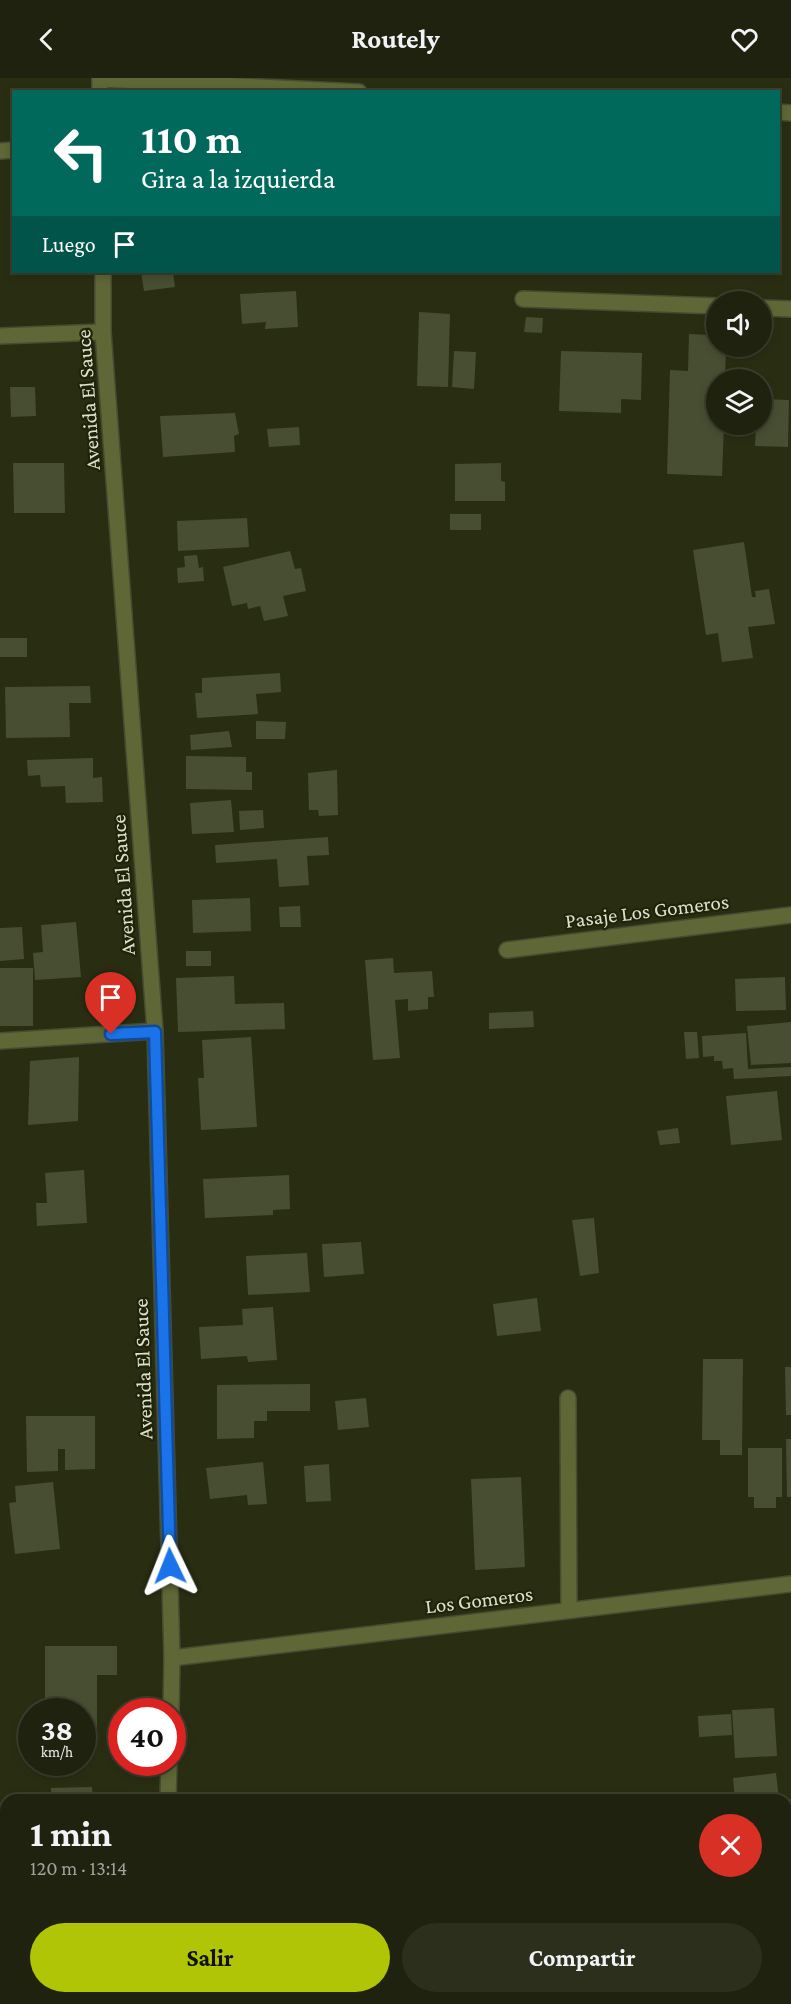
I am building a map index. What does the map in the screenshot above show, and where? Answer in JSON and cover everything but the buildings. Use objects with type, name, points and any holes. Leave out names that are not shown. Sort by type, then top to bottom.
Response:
[{"type":"street","points":[[100,78],[322,90]]},
{"type":"street","name":"Avenida El Sauce","points":[[103,273],[103,332],[155,1032],[171,1698]]},
{"type":"street","points":[[523,299],[706,306]]},
{"type":"street","points":[[772,308],[791,309]]},
{"type":"street","points":[[0,336],[103,332]]},
{"type":"street","name":"Pasaje Los Gomeros","points":[[507,950],[791,915]]},
{"type":"street","points":[[0,1041],[155,1032]]},
{"type":"street","points":[[568,1398],[569,1610]]},
{"type":"street","name":"Los Gomeros","points":[[172,1658],[791,1584]]},
{"type":"street","points":[[168,1794],[169,1776]]},
{"type":"route","points":[[111,1034],[155,1032],[170,1566]]}]
